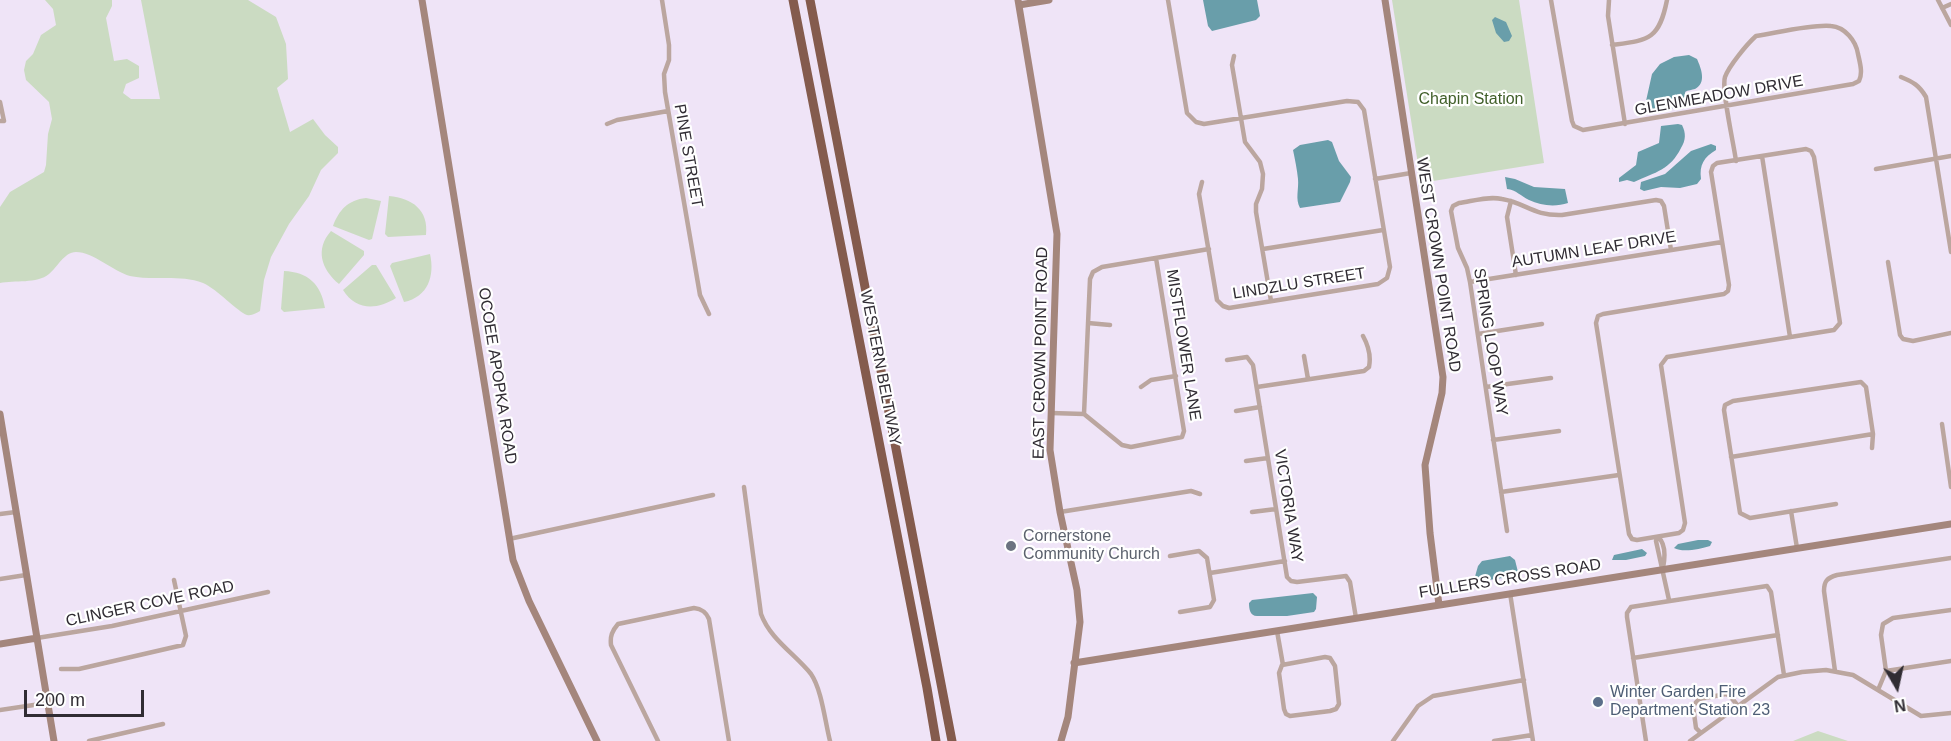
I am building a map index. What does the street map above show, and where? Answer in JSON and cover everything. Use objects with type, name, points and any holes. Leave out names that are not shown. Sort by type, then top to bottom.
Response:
[{"type":"highway","points":[[787,0],[820,138]]},
{"type":"highway","name":"WESTERN BELTWAY","points":[[794,0],[936,741]]},
{"type":"highway","name":"WESTERN BELTWAY","points":[[810,0],[952,741]]},
{"type":"street","name":"OCOEE APOPKA ROAD","points":[[422,0],[513,560],[520,582],[597,741]]},
{"type":"street","name":"PINE STREET","points":[[662,0],[669,45],[669,60],[664,74],[668,111],[700,295],[708,314]]},
{"type":"street","points":[[1018,3],[1049,0]]},
{"type":"street","points":[[1168,0],[1187,113],[1196,122],[1204,124],[1241,118]]},
{"type":"street","name":"WEST CROWN POINT ROAD","points":[[1385,0],[1443,377],[1442,393],[1425,465],[1439,605]]},
{"type":"street","name":"GLENMEADOW DRIVE","points":[[1551,0],[1572,121],[1574,126],[1583,130],[1625,124],[1851,85],[1859,81],[1862,76],[1854,40],[1844,31],[1832,26],[1756,36],[1749,42],[1725,78],[1727,106]]},
{"type":"street","points":[[1609,0],[1608,16],[1625,124]]},
{"type":"street","points":[[1612,45],[1642,41],[1652,35],[1658,30],[1667,0]]},
{"type":"street","points":[[1938,0],[1951,25]]},
{"type":"street","name":"EAST CROWN POINT ROAD","points":[[1018,3],[1058,234],[1050,450],[1080,622],[1068,717],[1061,741]]},
{"type":"street","points":[[1942,8],[1951,4]]},
{"type":"street","points":[[1234,56],[1232,65],[1245,142],[1260,162],[1263,174],[1262,189],[1256,204],[1271,301]]},
{"type":"street","points":[[1901,77],[1914,82],[1926,97],[1950,234],[1951,252]]},
{"type":"street","name":"LINDZLU STREET","points":[[1202,182],[1199,194],[1217,300],[1223,306],[1230,308],[1378,284],[1386,278],[1389,267],[1375,178],[1364,111],[1358,102],[1347,101],[1241,118]]},
{"type":"street","points":[[0,102],[4,121],[0,121]]},
{"type":"street","points":[[1727,106],[1736,160]]},
{"type":"street","points":[[607,124],[617,120],[668,111]]},
{"type":"street","points":[[1806,149],[1811,151],[1814,157],[1840,322],[1834,330],[1667,357],[1662,360],[1684,523],[1683,530],[1679,533],[1658,537],[1632,539],[1629,534],[1619,475],[1596,321],[1598,316],[1604,314],[1724,295],[1729,285],[1711,172],[1717,163],[1762,156],[1806,149]]},
{"type":"street","points":[[1762,156],[1790,337]]},
{"type":"street","points":[[1876,169],[1951,156]]},
{"type":"street","points":[[1375,178],[1411,173]]},
{"type":"street","name":"SPRING LOOP WAY","points":[[1507,531],[1470,282],[1467,268],[1458,248],[1451,211],[1459,203],[1492,198],[1510,201],[1548,216],[1656,200],[1661,201],[1664,206],[1671,250]]},
{"type":"street","points":[[1510,201],[1507,217],[1516,275]]},
{"type":"street","points":[[1263,249],[1383,230]]},
{"type":"street","name":"AUTUMN LEAF DRIVE","points":[[1470,282],[1722,242]]},
{"type":"street","points":[[1051,413],[1084,414],[1089,279],[1093,272],[1102,267],[1209,249]]},
{"type":"street","name":"MISTFLOWER LANE","points":[[1084,414],[1122,445],[1131,447],[1182,437],[1184,431],[1156,258]]},
{"type":"street","points":[[1888,262],[1900,335],[1903,339],[1913,340],[1951,333]]},
{"type":"street","points":[[1089,323],[1110,325]]},
{"type":"street","points":[[1478,334],[1542,324]]},
{"type":"street","points":[[1257,387],[1364,371],[1369,368],[1370,362],[1363,336]]},
{"type":"street","points":[[1305,356],[1308,380]]},
{"type":"street","name":"VICTORIA WAY","points":[[1227,360],[1247,357],[1250,360],[1257,387],[1287,577],[1290,581],[1297,582],[1346,576],[1350,582],[1356,618]]},
{"type":"street","points":[[1142,387],[1151,380],[1176,376]]},
{"type":"street","points":[[1486,387],[1551,378]]},
{"type":"street","points":[[1836,504],[1750,518],[1744,517],[1740,513],[1725,405],[1733,401],[1861,382],[1866,387],[1873,434],[1872,448]]},
{"type":"street","points":[[1236,411],[1260,407]]},
{"type":"street","points":[[0,414],[3,452],[10,472],[54,741]]},
{"type":"street","points":[[1942,424],[1948,451],[1951,487]]},
{"type":"street","points":[[1493,440],[1559,431]]},
{"type":"street","points":[[1731,457],[1873,434]]},
{"type":"street","points":[[1245,461],[1268,458]]},
{"type":"street","points":[[1501,492],[1619,475]]},
{"type":"street","points":[[744,487],[761,614],[770,632],[816,683],[830,741]]},
{"type":"street","points":[[1060,512],[1191,491],[1200,494]]},
{"type":"street","points":[[509,539],[713,495]]},
{"type":"street","points":[[1252,512],[1276,509]]},
{"type":"street","points":[[1791,511],[1797,548]]},
{"type":"street","points":[[0,514],[16,512]]},
{"type":"street","name":"FULLERS CROSS ROAD","points":[[1074,663],[1951,524]]},
{"type":"street","points":[[1658,537],[1662,540],[1665,560],[1663,568],[1669,600]]},
{"type":"street","points":[[1170,556],[1199,551],[1207,558],[1210,573],[1214,600],[1210,607],[1180,612]]},
{"type":"street","points":[[1835,671],[1824,591],[1827,579],[1837,575],[1951,558]]},
{"type":"street","points":[[1210,573],[1285,561]]},
{"type":"street","points":[[0,579],[26,575]]},
{"type":"street","points":[[61,669],[78,669],[179,647],[186,641],[186,636],[174,580]]},
{"type":"street","points":[[1646,741],[1627,617],[1629,610],[1636,606],[1767,586],[1771,592],[1784,675]]},
{"type":"street","name":"CLINGER COVE ROAD","points":[[37,638],[112,626],[268,592]]},
{"type":"street","points":[[1510,593],[1533,741]]},
{"type":"street","points":[[658,741],[611,645],[610,638],[613,629],[618,624],[694,608],[706,613],[709,620],[729,741]]},
{"type":"street","points":[[1878,690],[1886,671],[1882,629],[1887,621],[1951,610]]},
{"type":"street","points":[[1277,631],[1283,665],[1279,673],[1286,714],[1295,717],[1330,711],[1339,704],[1335,666],[1329,658],[1283,665]]},
{"type":"street","points":[[1633,658],[1778,635]]},
{"type":"street","points":[[0,644],[37,638]]},
{"type":"street","points":[[1886,671],[1951,661]]},
{"type":"street","points":[[1690,741],[1778,677],[1784,675],[1835,671],[1853,675],[1921,716],[1951,713]]},
{"type":"street","points":[[1393,741],[1418,706],[1433,696],[1524,680]]},
{"type":"street","points":[[1701,733],[1696,728],[1693,706],[1699,699],[1726,694],[1738,706]]},
{"type":"street","points":[[0,710],[47,703]]},
{"type":"street","points":[[89,741],[163,724]]},
{"type":"street","points":[[1494,741],[1532,735]]},
{"type":"green space","points":[[45,0],[112,0],[112,6],[106,18],[114,61],[127,59],[139,66],[139,78],[126,84],[123,93],[131,99],[160,99],[141,0],[248,0],[276,17],[286,44],[288,79],[277,88],[290,132],[313,119],[338,147],[338,153],[321,170],[309,196],[289,224],[271,257],[264,280],[260,311],[247,315],[215,290],[194,280],[130,276],[96,258],[76,252],[64,257],[44,277],[0,283],[0,207],[10,192],[44,172],[46,165],[48,134],[52,119],[49,102],[26,80],[24,70],[26,61],[33,54],[41,35],[56,25],[53,9]]},
{"type":"green space","name":"Chapin Station","points":[[1392,0],[1519,0],[1544,163],[1421,183]]},
{"type":"green space","points":[[389,196],[405,199],[422,212],[426,235],[388,237],[385,234]]},
{"type":"green space","points":[[366,198],[381,201],[372,239],[369,240],[333,226],[345,207],[354,201]]},
{"type":"green space","points":[[331,231],[364,251],[364,255],[339,284],[328,272],[322,259],[323,245]]},
{"type":"green space","points":[[430,254],[431,270],[428,284],[419,295],[404,302],[390,266],[392,263]]},
{"type":"green space","points":[[372,265],[376,265],[396,298],[382,305],[360,305],[348,297],[343,290]]},
{"type":"green space","points":[[284,271],[300,274],[312,281],[320,292],[325,308],[284,312],[281,309]]},
{"type":"green space","points":[[1818,731],[1848,741],[1793,741]]},
{"type":"water","points":[[1203,0],[1257,0],[1260,16],[1256,20],[1212,31],[1208,26]]},
{"type":"water","points":[[1495,17],[1506,22],[1512,36],[1509,41],[1504,42],[1496,33],[1492,20]]},
{"type":"water","points":[[1689,55],[1697,59],[1700,67],[1702,79],[1699,86],[1685,92],[1687,100],[1680,106],[1664,110],[1649,109],[1646,101],[1652,74],[1660,64],[1674,57]]},
{"type":"water","points":[[1682,125],[1685,139],[1677,155],[1667,166],[1634,182],[1627,180],[1619,182],[1619,178],[1636,165],[1638,152],[1659,143],[1661,126]]},
{"type":"water","points":[[1328,140],[1332,142],[1339,161],[1351,177],[1350,182],[1340,202],[1300,208],[1297,198],[1298,175],[1293,150],[1300,145]]},
{"type":"water","points":[[1711,144],[1716,146],[1716,150],[1703,162],[1701,179],[1697,184],[1680,188],[1661,187],[1644,191],[1640,189],[1641,182],[1665,174],[1691,151]]},
{"type":"water","points":[[1505,177],[1534,187],[1565,189],[1568,203],[1538,204],[1507,189]]},
{"type":"water","points":[[1698,540],[1712,542],[1710,546],[1697,549],[1674,548],[1678,544]]},
{"type":"water","points":[[1642,549],[1647,553],[1645,556],[1612,560],[1614,555]]},
{"type":"water","points":[[1510,556],[1515,560],[1518,572],[1516,576],[1474,580],[1482,561]]},
{"type":"water","points":[[1313,593],[1317,597],[1314,612],[1287,616],[1257,616],[1253,615],[1250,610],[1249,603],[1252,600]]},
{"type":"place","name":"Cornerstone Community Church","points":[[1011,546]]},
{"type":"place","name":"Winter Garden Fire Department Station 23","points":[[1598,702]]}]
